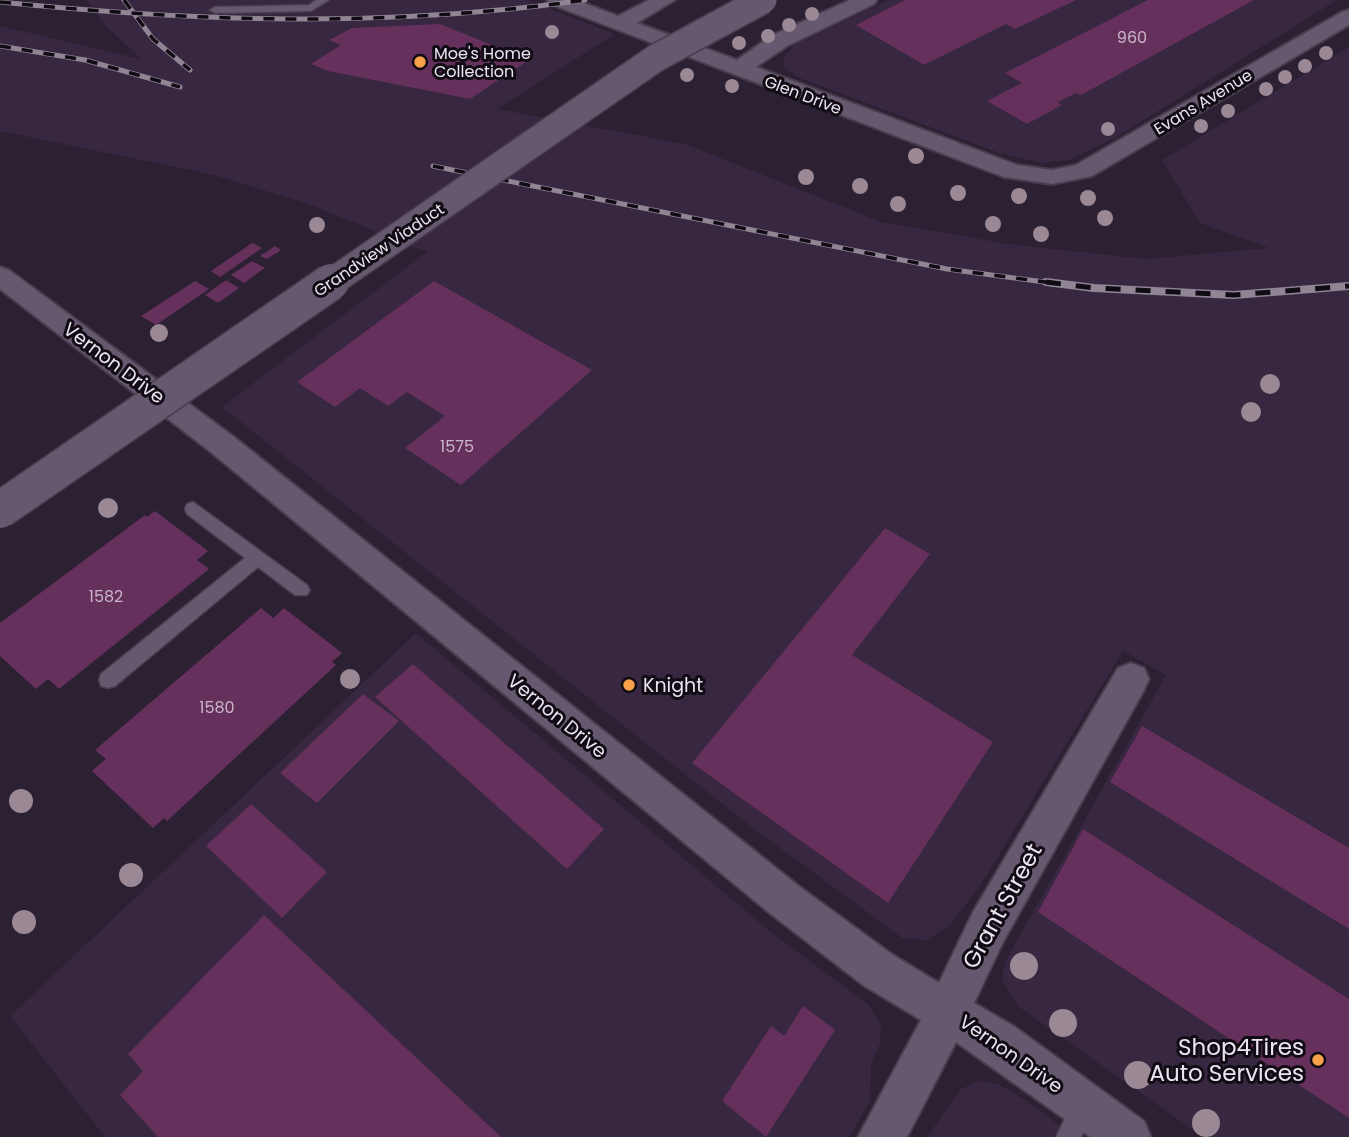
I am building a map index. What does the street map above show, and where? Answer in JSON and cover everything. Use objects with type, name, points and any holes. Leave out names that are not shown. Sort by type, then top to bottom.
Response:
[{"type":"main road","name":"Grandview Viaduct","points":[[0,510],[656,58],[763,0]]},
{"type":"street","name":"Glen Drive","points":[[557,0],[1013,172],[1052,177]]},
{"type":"street","points":[[619,24],[664,0]]},
{"type":"street","points":[[738,70],[779,41],[867,0]]},
{"type":"street","name":"Evans Avenue","points":[[1052,177],[1083,172],[1349,16]]},
{"type":"street","name":"Vernon Drive","points":[[0,276],[223,445],[786,901],[878,970],[999,1043],[1076,1121],[1128,1137]]},
{"type":"street","name":"Grant Street","points":[[881,1137],[917,1076],[988,927],[1131,680]]},
{"type":"lane","points":[[215,10],[311,8],[324,0]]},
{"type":"lane","points":[[193,509],[302,590]]},
{"type":"lane","points":[[108,680],[257,558]]},
{"type":"shaded area","points":[[86,0],[527,0],[615,34],[497,109],[685,144],[882,222],[1008,244],[1146,259],[1269,248],[1200,223],[1162,160],[1349,47],[1349,1137],[1203,1137],[1019,1007],[1002,981],[1005,962],[1166,675],[1123,651],[980,886],[950,925],[927,940],[902,938],[745,822],[222,407],[427,252],[308,204],[214,175],[0,131],[0,26],[141,59],[106,26]]},
{"type":"shaded area","points":[[889,0],[1337,0],[1115,138],[1069,160],[1043,163],[1002,154],[797,77],[785,68],[783,59],[794,45]]},
{"type":"shaded area","points":[[416,633],[771,932],[869,1005],[881,1024],[880,1044],[871,1063],[870,1101],[849,1137],[105,1137],[10,1016]]},
{"type":"shaded area","points":[[981,1080],[1000,1085],[1027,1101],[1075,1137],[927,1137],[961,1089]]},
{"type":"building","points":[[905,0],[1076,0],[1015,29],[1006,24],[924,65],[856,25]]},
{"type":"building","points":[[1148,0],[1254,0],[1081,95],[1076,93],[1058,102],[1062,105],[1027,124],[987,101],[1022,83],[1005,73]]},
{"type":"building","name":"Moe's Home Collection","points":[[440,24],[529,60],[470,99],[328,71],[311,64],[341,45],[329,40],[352,28]]},
{"type":"building","points":[[252,243],[262,248],[220,277],[211,271]]},
{"type":"building","points":[[275,246],[281,250],[267,259],[260,256]]},
{"type":"building","points":[[252,261],[265,268],[244,283],[231,275]]},
{"type":"building","points":[[226,280],[239,288],[218,303],[205,295]]},
{"type":"building","points":[[195,281],[209,289],[156,325],[141,316]]},
{"type":"building","points":[[434,281],[592,370],[461,485],[405,448],[445,416],[407,392],[388,406],[360,388],[335,407],[297,382]]},
{"type":"building","points":[[155,511],[208,551],[197,560],[209,569],[59,689],[48,679],[36,689],[0,656],[0,623],[145,515],[147,517]]},
{"type":"building","points":[[885,528],[930,554],[852,655],[993,742],[888,903],[692,763]]},
{"type":"building","points":[[261,608],[273,618],[284,608],[342,653],[332,662],[336,665],[167,821],[164,818],[153,828],[92,771],[106,759],[95,750]]},
{"type":"building","points":[[413,664],[604,829],[567,869],[375,697]]},
{"type":"building","points":[[363,694],[399,721],[317,803],[280,773]]},
{"type":"building","points":[[1142,726],[1349,848],[1349,929],[1110,782]]},
{"type":"building","points":[[251,804],[327,872],[282,918],[206,846]]},
{"type":"building","points":[[1083,829],[1349,999],[1349,1118],[1038,912]]},
{"type":"building","points":[[264,915],[501,1137],[158,1137],[120,1095],[143,1071],[128,1054]]},
{"type":"building","points":[[803,1006],[835,1030],[766,1137],[722,1101],[771,1026],[784,1036]]},
{"type":"railway","points":[[124,0],[134,13]]},
{"type":"railway","points":[[134,13],[220,18],[365,18],[438,15],[585,0]]},
{"type":"railway","points":[[0,2],[134,13]]},
{"type":"railway","points":[[134,13],[153,39],[190,70]]},
{"type":"railway","points":[[0,46],[85,60],[180,87]]},
{"type":"railway","points":[[433,166],[947,269],[1060,284]]},
{"type":"railway","points":[[1046,282],[1094,288],[1234,295],[1349,286]]},
{"type":"place","name":"Moe's Home Collection","points":[[420,62]]},
{"type":"place","name":"Knight","points":[[629,685]]},
{"type":"place","name":"Shop4Tires Auto Services","points":[[1318,1060]]}]
